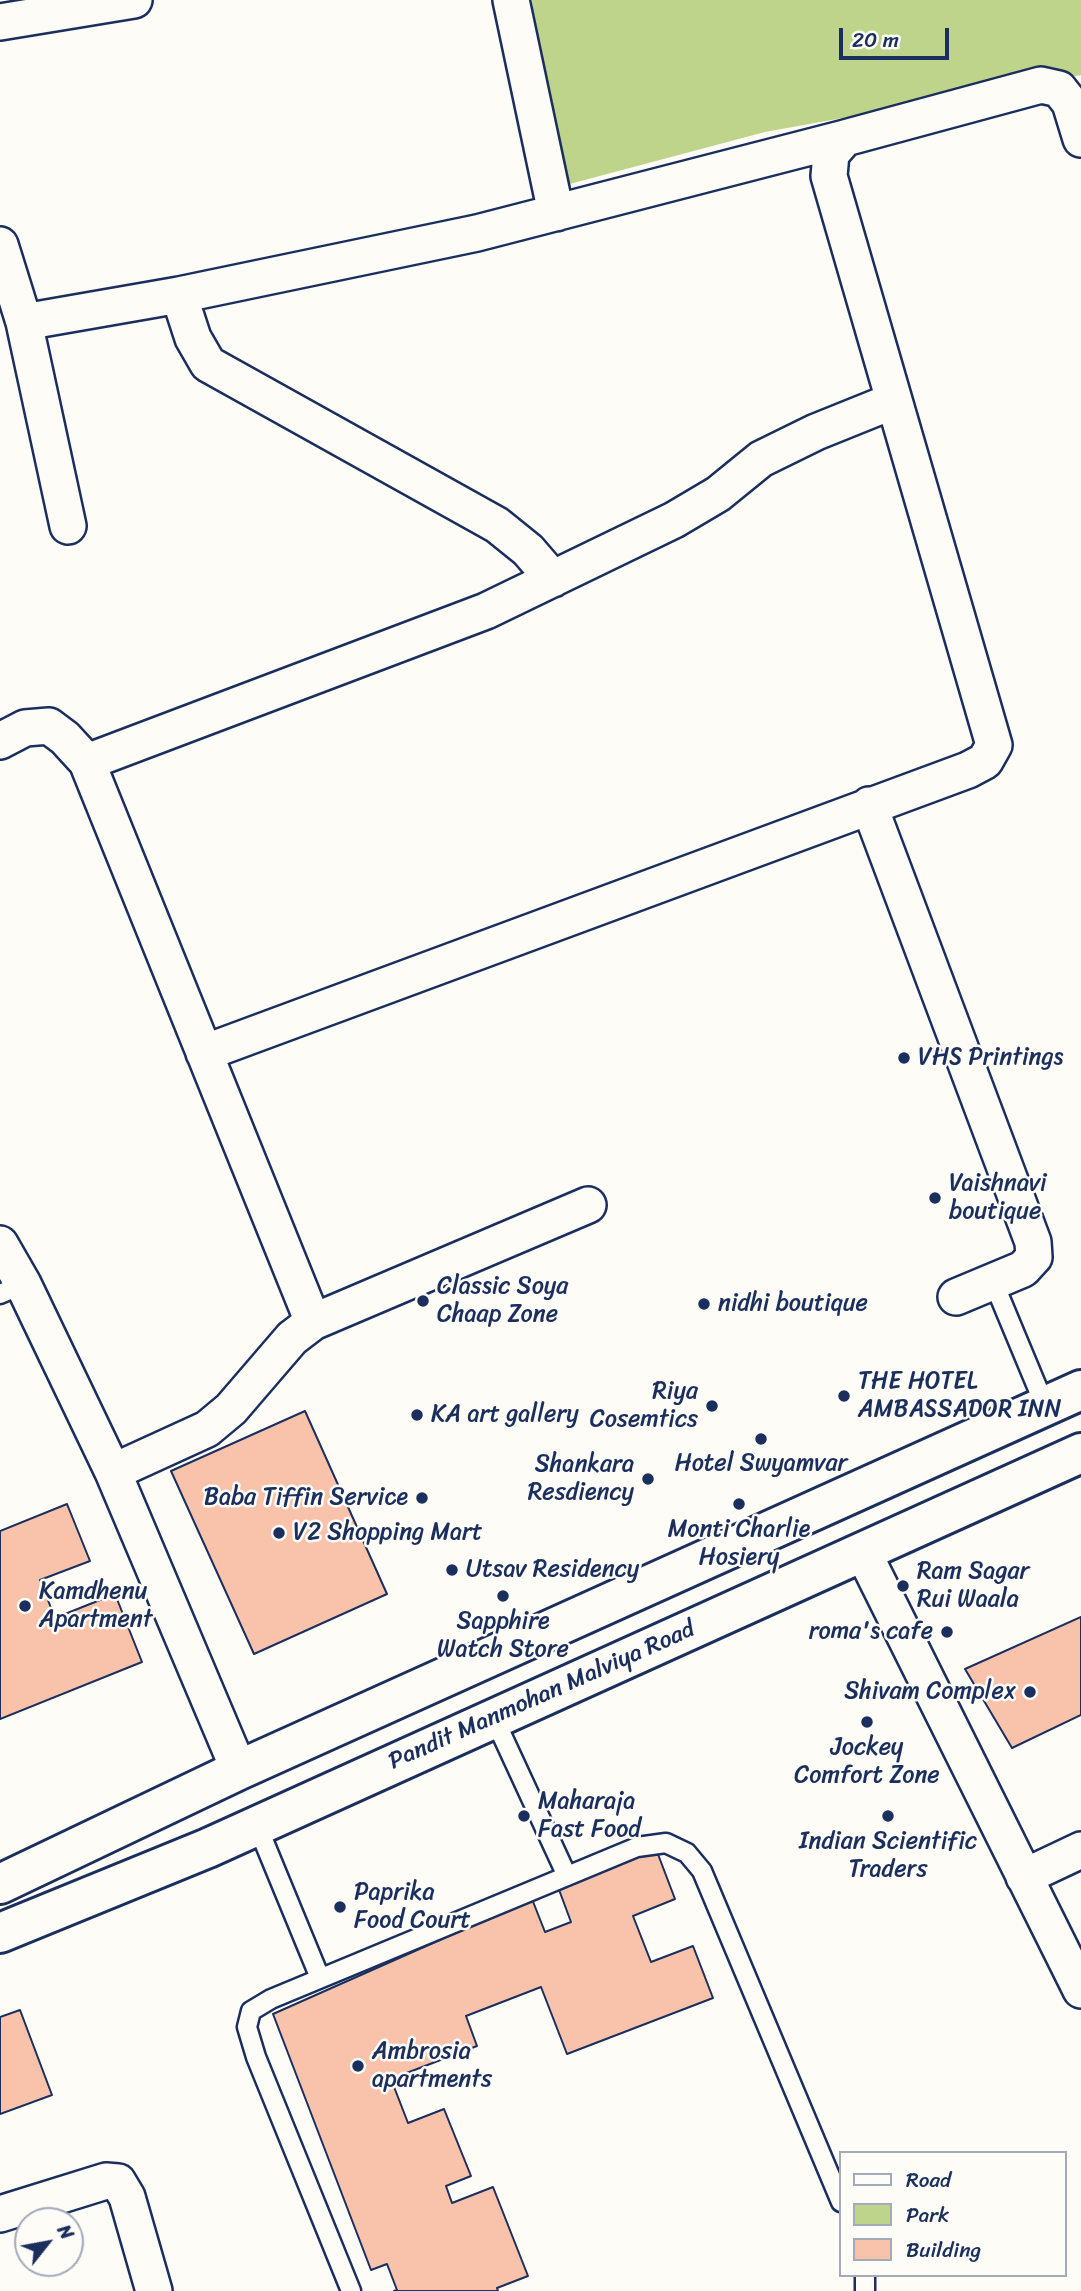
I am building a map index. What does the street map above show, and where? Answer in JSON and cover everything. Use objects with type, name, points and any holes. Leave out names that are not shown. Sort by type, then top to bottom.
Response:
[{"type":"main road","points":[[0,1884],[239,1770],[1081,1390]]},
{"type":"main road","name":"Pandit Manmohan Malviya Road","points":[[0,1933],[257,1825],[1081,1453]]},
{"type":"street","points":[[0,22],[134,0]]},
{"type":"street","points":[[511,0],[556,213]]},
{"type":"street","points":[[24,322],[179,295],[477,233],[1041,85],[1070,88],[1070,103],[1081,139]]},
{"type":"street","points":[[204,1054],[968,770],[985,761],[995,745],[829,176],[831,154],[845,138]]},
{"type":"street","points":[[0,245],[5,251],[24,322],[68,526]]},
{"type":"street","points":[[179,295],[193,338],[208,364],[497,525],[528,550],[553,579]]},
{"type":"street","points":[[87,762],[486,611],[674,520],[718,494],[761,459],[816,432],[893,401]]},
{"type":"street","points":[[0,741],[25,728],[49,726],[65,738],[87,762],[313,1322]]},
{"type":"street","points":[[869,805],[1033,1242],[1034,1257],[1023,1269],[956,1297]]},
{"type":"street","points":[[114,1472],[207,1429],[231,1409],[292,1338],[313,1322],[588,1205]]},
{"type":"street","points":[[0,1244],[12,1289],[114,1472],[239,1770]]},
{"type":"street","points":[[863,1552],[1081,1990]]},
{"type":"street","points":[[1024,1877],[1081,1850]]},
{"type":"street","points":[[0,2214],[106,2181],[118,2182],[127,2197],[154,2291]]},
{"type":"lane","points":[[993,1281],[1045,1406]]},
{"type":"lane","points":[[494,1718],[567,1876]]},
{"type":"lane","points":[[257,1825],[320,1978]]},
{"type":"lane","points":[[351,2291],[256,2057],[247,2027],[251,2011],[320,1978],[637,1847],[666,1843],[687,1853],[702,1871],[839,2197]]},
{"type":"green space","points":[[532,0],[1081,0],[1081,75],[765,132],[547,190]]},
{"type":"building","name":"V2 Shopping Mart","points":[[305,1411],[387,1594],[254,1654],[171,1471]]},
{"type":"building","name":"Kamdhenu Apartment","points":[[67,1504],[90,1561],[40,1580],[55,1618],[115,1594],[142,1662],[0,1719],[0,1531]]},
{"type":"building","name":"Shivam Complex","points":[[1081,1617],[1081,1715],[1012,1748],[965,1669]]},
{"type":"building","name":"Ambrosia apartments","points":[[656,1849],[675,1899],[633,1916],[651,1962],[693,1946],[713,1998],[567,2054],[541,1987],[466,2016],[477,2046],[391,2079],[408,2123],[444,2109],[471,2176],[446,2186],[452,2203],[493,2187],[528,2276],[497,2288],[498,2291],[394,2291],[397,2290],[387,2264],[371,2270],[273,2014],[532,1899],[545,1932],[571,1922],[558,1887]]},
{"type":"building","points":[[20,2010],[52,2095],[0,2114],[0,2017]]},
{"type":"place","name":"VHS Printings","points":[[904,1058]]},
{"type":"place","name":"Vaishnavi boutique","points":[[935,1198]]},
{"type":"place","name":"Classic Soya Chaap Zone","points":[[423,1301]]},
{"type":"place","name":"nidhi boutique","points":[[704,1304]]},
{"type":"place","name":"THE HOTEL AMBASSADOR INN","points":[[844,1396]]},
{"type":"place","name":"Riya Cosemtics","points":[[712,1406]]},
{"type":"place","name":"KA art gallery","points":[[417,1415]]},
{"type":"place","name":"Hotel Swyamvar","points":[[761,1439]]},
{"type":"place","name":"Shankara Resdiency","points":[[648,1479]]},
{"type":"place","name":"Baba Tiffin Service","points":[[422,1498]]},
{"type":"place","name":"Monti Charlie Hosiery","points":[[739,1504]]},
{"type":"place","name":"V2 Shopping Mart","points":[[279,1533]]},
{"type":"place","name":"Utsav Residency","points":[[452,1570]]},
{"type":"place","name":"Ram Sagar Rui Waala","points":[[903,1586]]},
{"type":"place","name":"Sapphire Watch Store","points":[[503,1596]]},
{"type":"place","name":"Kamdhenu Apartment","points":[[25,1606]]},
{"type":"place","name":"roma's cafe","points":[[947,1632]]},
{"type":"place","name":"Shivam Complex","points":[[1030,1692]]},
{"type":"place","name":"Jockey Comfort Zone","points":[[867,1722]]},
{"type":"place","name":"Maharaja Fast Food","points":[[524,1816]]},
{"type":"place","name":"Indian Scientific Traders","points":[[888,1816]]},
{"type":"place","name":"Paprika Food Court","points":[[340,1907]]},
{"type":"place","name":"Ambrosia apartments","points":[[358,2066]]}]
